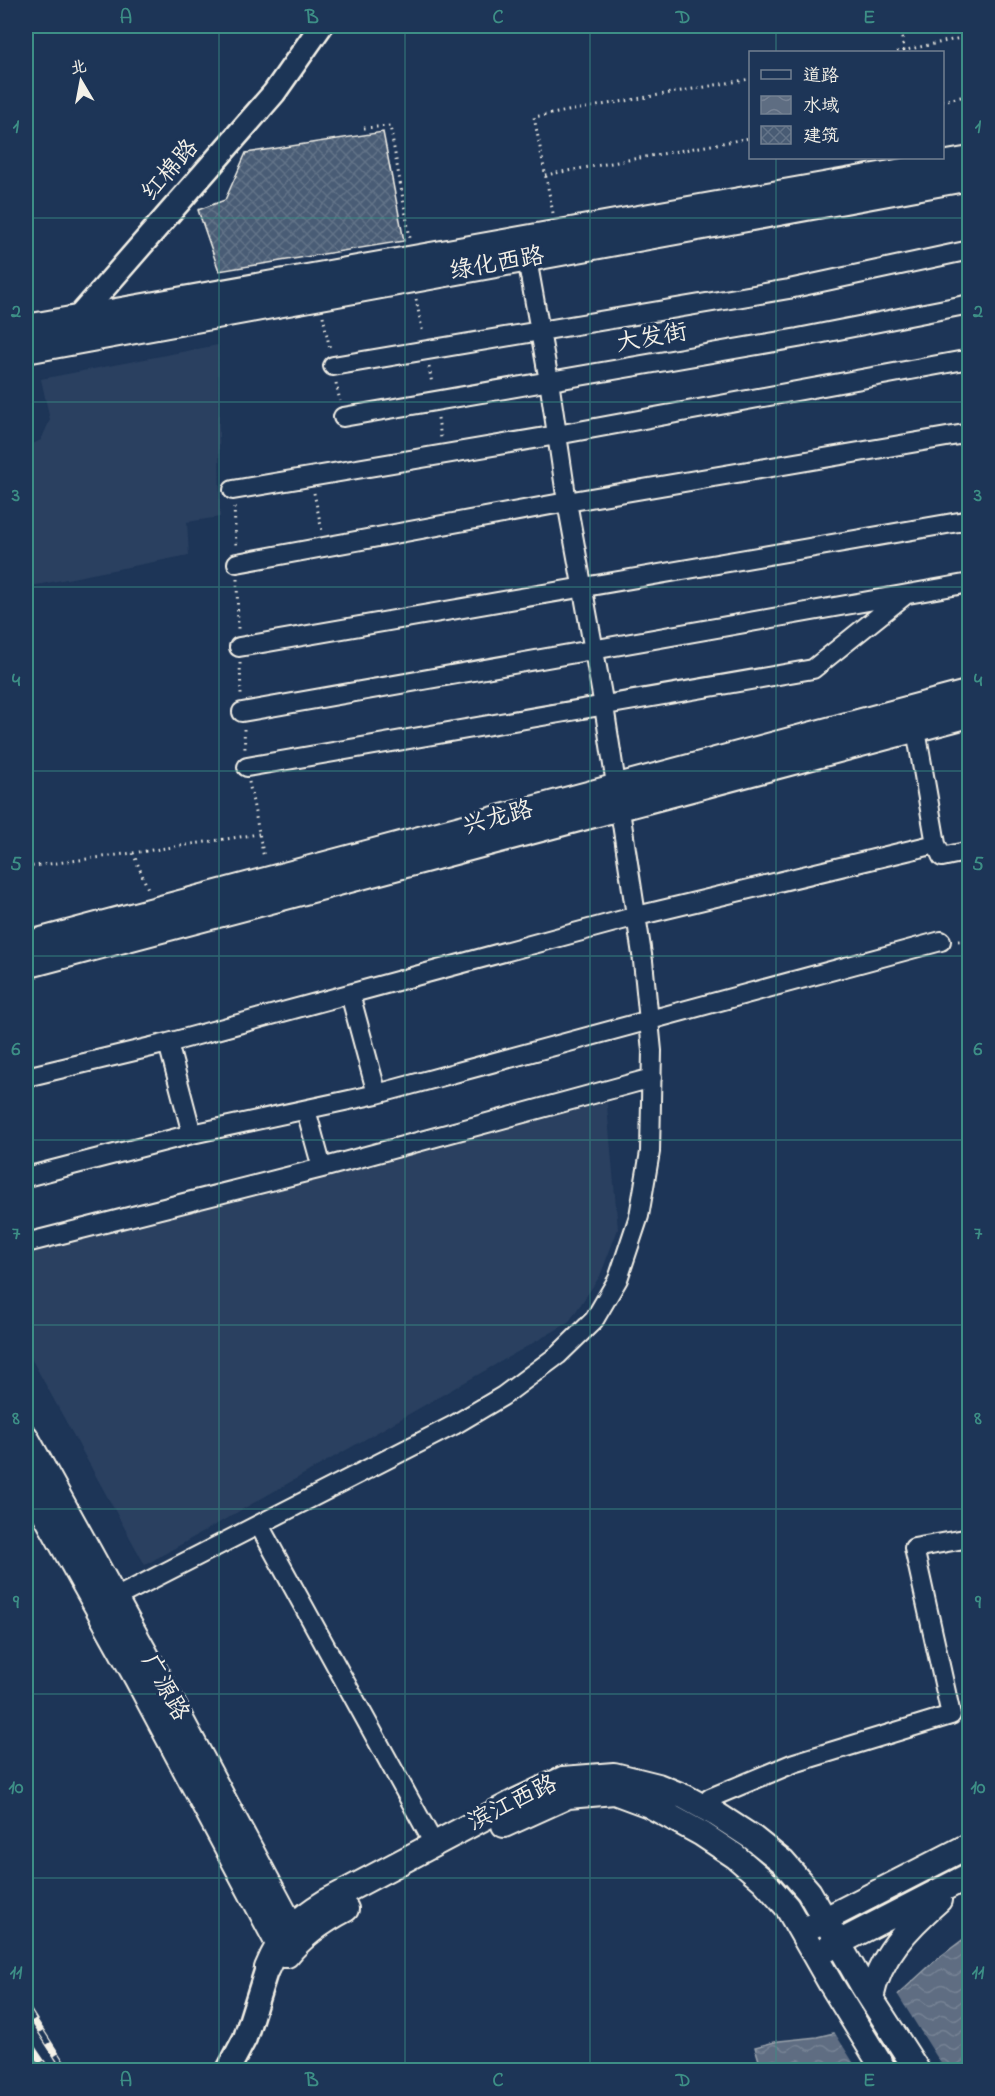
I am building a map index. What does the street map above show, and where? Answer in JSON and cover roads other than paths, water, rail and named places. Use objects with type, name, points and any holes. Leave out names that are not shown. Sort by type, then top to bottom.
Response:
[{"type":"main road","name":"绿化西路","points":[[26,327],[969,159]]},
{"type":"main road","name":"绿化西路","points":[[26,351],[969,178]]},
{"type":"main road","name":"兴龙路","points":[[26,966],[617,798],[969,692]]},
{"type":"main road","name":"兴龙路","points":[[26,944],[270,879],[916,730],[969,715]]},
{"type":"main road","name":"广源路","points":[[26,1437],[115,1598],[283,1951]]},
{"type":"main road","name":"广源路","points":[[26,1480],[137,1679],[283,1951]]},
{"type":"main road","name":"滨江西路","points":[[283,1951],[301,1917],[434,1844],[563,1779],[614,1775],[658,1786],[685,1797],[753,1838],[783,1862],[809,1892],[839,1943],[870,1986],[917,2070]]},
{"type":"main road","name":"滨江西路","points":[[283,1951],[335,1915],[523,1815],[568,1796],[614,1792],[648,1805],[702,1834],[735,1856],[764,1881],[787,1907],[884,2070]]},
{"type":"main road","points":[[801,1931],[969,1845]]},
{"type":"main road","points":[[815,1956],[966,1877]]},
{"type":"main road","points":[[870,1986],[893,1947],[925,1912],[966,1877]]},
{"type":"street","name":"红棉路","points":[[53,346],[274,93],[321,26]]},
{"type":"street","points":[[333,366],[789,289],[969,250]]},
{"type":"street","points":[[115,1598],[454,1425],[503,1396],[558,1355],[594,1320],[618,1279],[639,1216],[650,1152],[652,1078],[649,1020],[637,916],[604,706],[567,502],[541,331],[527,259]]},
{"type":"street","name":"大发街","points":[[343,417],[798,338],[969,304]]},
{"type":"street","points":[[233,490],[557,435],[969,359]]},
{"type":"street","points":[[237,563],[567,502],[969,433]]},
{"type":"street","points":[[239,646],[969,520]]},
{"type":"street","points":[[242,712],[969,583]]},
{"type":"street","points":[[247,767],[813,669],[906,594]]},
{"type":"street","points":[[916,730],[936,844],[942,858],[969,851]]},
{"type":"street","points":[[26,1077],[168,1044],[637,916],[936,844]]},
{"type":"street","points":[[26,1177],[192,1134],[377,1095],[941,941]]},
{"type":"street","points":[[350,994],[377,1095]]},
{"type":"street","points":[[168,1044],[192,1134]]},
{"type":"street","points":[[26,1244],[322,1168],[652,1078]]},
{"type":"street","points":[[306,1110],[322,1168]]},
{"type":"street","points":[[259,1525],[434,1844]]},
{"type":"street","points":[[710,1798],[794,1763],[951,1715],[914,1548],[969,1538]]},
{"type":"street","points":[[228,2070],[245,2038],[283,1951]]},
{"type":"street","points":[[239,2070],[254,2043],[283,1951]]},
{"type":"water","points":[[969,1935],[969,2070],[750,2070],[760,2064],[755,2047],[838,2032],[891,2001],[937,1959]]},
{"type":"railway","points":[[26,2008],[66,2070]]},
{"type":"railway","points":[[26,2039],[47,2070]]}]
